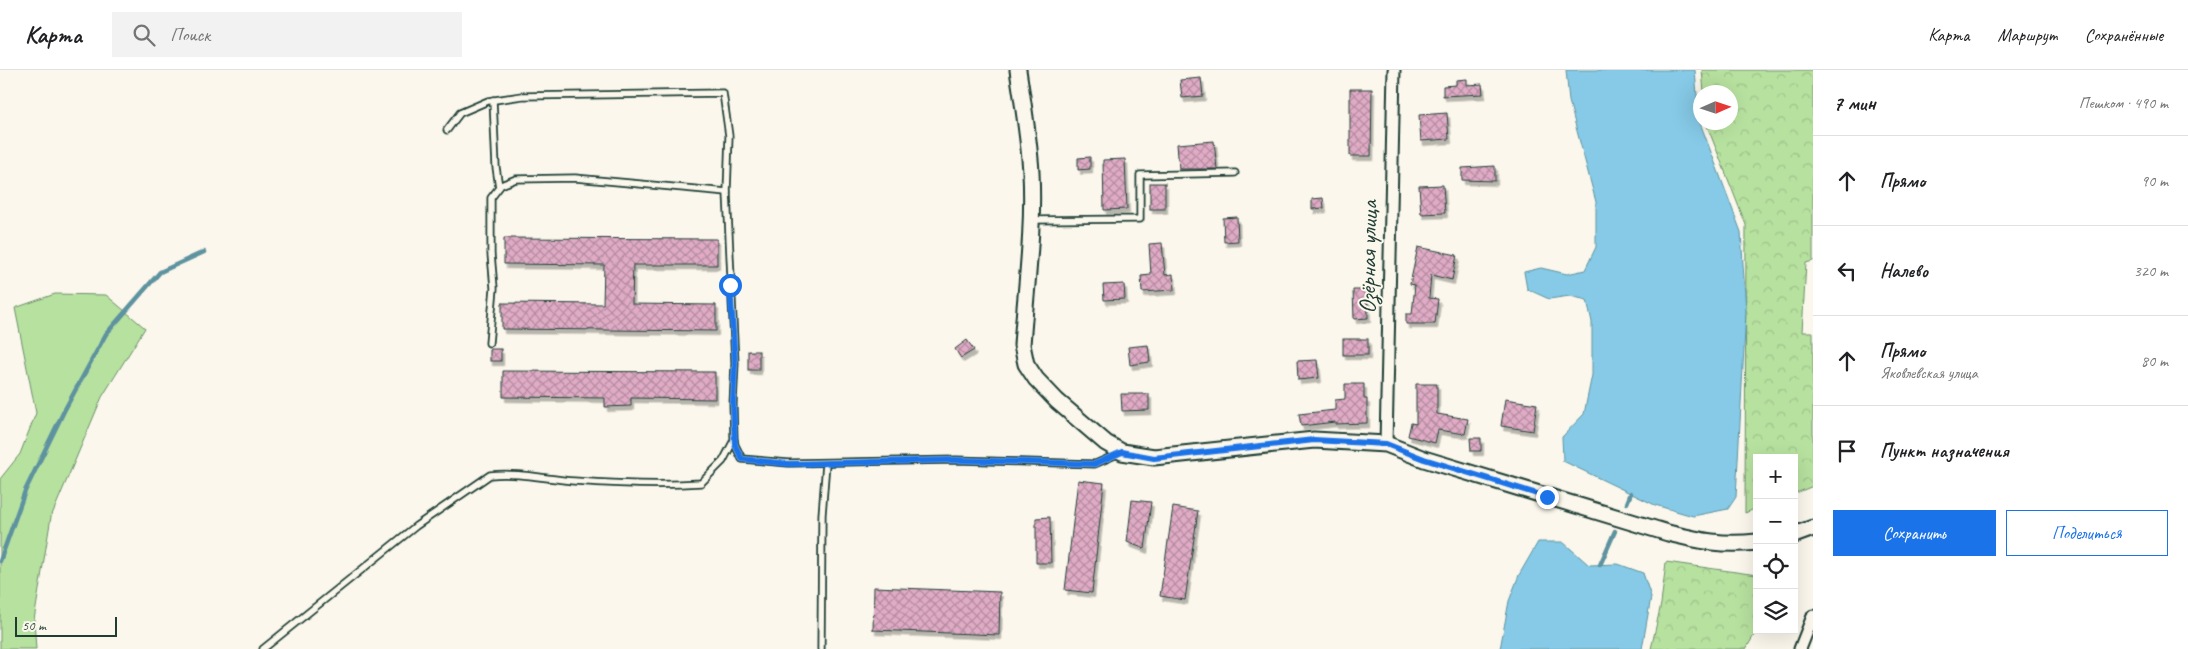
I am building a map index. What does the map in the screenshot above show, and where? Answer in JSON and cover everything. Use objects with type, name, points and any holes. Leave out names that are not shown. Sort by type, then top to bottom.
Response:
[{"type":"street","name":"Озёрная улица","points":[[1386,444],[1394,70]]},
{"type":"street","points":[[1018,71],[1026,110],[1032,220],[1022,344],[1026,364],[1036,379],[1057,401],[1106,443],[1122,452],[1154,458],[1314,440],[1386,444],[1424,459],[1668,533],[1709,543],[1753,542]]},
{"type":"street","points":[[1798,534],[1813,528]]},
{"type":"street","points":[[1800,649],[1812,622]]},
{"type":"lane","points":[[447,130],[460,114],[494,100],[522,96],[723,93],[729,136],[728,192],[735,363],[734,440],[742,459],[789,464],[956,460],[1095,464],[1122,452]]},
{"type":"lane","points":[[494,100],[496,167],[499,188]]},
{"type":"lane","points":[[1032,220],[1140,219],[1140,175],[1235,173]]},
{"type":"lane","points":[[489,343],[494,288],[491,254],[492,198],[501,185],[516,179],[575,178],[728,192]]},
{"type":"lane","points":[[263,649],[416,526],[490,475],[504,473],[575,481],[675,485],[701,483],[723,462],[734,440]]},
{"type":"lane","points":[[821,649],[822,515],[826,462]]},
{"type":"green space","points":[[1702,70],[1813,70],[1813,261],[1806,263],[1802,332],[1813,332],[1813,486],[1798,492],[1798,454],[1753,454],[1753,510],[1745,513],[1746,225],[1709,130],[1738,130],[1738,85],[1703,85]]},
{"type":"green space","points":[[55,294],[106,295],[145,328],[102,397],[51,517],[34,620],[36,649],[0,649],[0,479],[20,454],[36,413],[15,308]]},
{"type":"green space","points":[[1666,562],[1753,574],[1753,634],[1755,634],[1746,649],[1651,649],[1661,604]]},
{"type":"water","points":[[1566,70],[1695,70],[1696,85],[1693,85],[1693,130],[1703,130],[1741,232],[1746,311],[1736,497],[1728,509],[1693,516],[1655,505],[1563,461],[1562,437],[1584,414],[1592,375],[1592,322],[1587,300],[1570,296],[1549,299],[1527,289],[1524,272],[1541,268],[1567,274],[1585,270],[1596,247],[1596,202],[1569,101]]},
{"type":"water","points":[[1538,542],[1563,542],[1589,565],[1618,564],[1643,573],[1651,597],[1642,649],[1500,649],[1509,601],[1519,575]]},
{"type":"building","points":[[1201,78],[1203,96],[1182,98],[1180,80]]},
{"type":"building","points":[[1467,79],[1467,85],[1482,84],[1483,94],[1443,96],[1443,86],[1456,85],[1456,80]]},
{"type":"building","points":[[1350,89],[1372,89],[1371,156],[1350,156]]},
{"type":"building","points":[[1447,113],[1449,139],[1421,141],[1419,115]]},
{"type":"building","points":[[1214,141],[1217,169],[1179,169],[1177,144]]},
{"type":"building","points":[[1090,157],[1090,169],[1078,170],[1078,158]]},
{"type":"building","points":[[1125,159],[1127,209],[1104,210],[1103,160]]},
{"type":"building","points":[[1495,166],[1495,181],[1462,180],[1462,168]]},
{"type":"building","points":[[1150,183],[1165,183],[1165,209],[1150,209]]},
{"type":"building","points":[[1443,185],[1445,213],[1421,214],[1419,186]]},
{"type":"building","points":[[1323,198],[1324,208],[1312,209],[1312,199]]},
{"type":"building","points":[[1237,217],[1238,241],[1224,242],[1223,218]]},
{"type":"building","points":[[504,238],[717,239],[717,265],[633,265],[632,304],[716,305],[716,331],[502,329],[502,303],[603,304],[604,265],[504,264]]},
{"type":"building","points":[[1162,243],[1165,275],[1173,274],[1174,290],[1142,292],[1141,276],[1151,275],[1149,244]]},
{"type":"building","points":[[1418,247],[1457,255],[1452,280],[1431,275],[1429,298],[1438,299],[1435,324],[1406,324],[1406,314],[1412,314],[1415,285],[1410,284]]},
{"type":"building","points":[[1124,284],[1125,299],[1104,300],[1103,285]]},
{"type":"building","points":[[1353,290],[1367,290],[1368,318],[1354,319]]},
{"type":"building","points":[[1343,339],[1368,339],[1368,355],[1343,355]]},
{"type":"building","points":[[967,340],[974,350],[961,358],[955,349]]},
{"type":"building","points":[[1148,345],[1150,362],[1130,365],[1128,347]]},
{"type":"building","points":[[490,349],[501,349],[501,361],[490,361]]},
{"type":"building","points":[[748,351],[759,351],[759,370],[748,370]]},
{"type":"building","points":[[1317,360],[1319,378],[1298,380],[1297,361]]},
{"type":"building","points":[[503,371],[715,372],[715,399],[631,398],[631,406],[605,407],[605,398],[503,397]]},
{"type":"building","points":[[1345,384],[1364,384],[1364,399],[1367,399],[1367,423],[1335,424],[1335,422],[1301,426],[1299,414],[1335,410],[1335,400],[1345,399]]},
{"type":"building","points":[[1416,384],[1437,384],[1437,414],[1468,419],[1465,434],[1438,430],[1435,443],[1408,436],[1411,423],[1416,424]]},
{"type":"building","points":[[1121,394],[1149,394],[1149,410],[1122,411]]},
{"type":"building","points":[[1505,399],[1537,404],[1533,431],[1501,426]]},
{"type":"building","points":[[1470,438],[1481,438],[1481,451],[1471,451]]},
{"type":"building","points":[[1078,480],[1104,483],[1092,593],[1065,590]]},
{"type":"building","points":[[1132,500],[1151,502],[1145,549],[1127,542]]},
{"type":"building","points":[[1173,507],[1198,511],[1185,600],[1160,596]]},
{"type":"building","points":[[1050,517],[1051,563],[1036,563],[1036,518]]},
{"type":"building","points":[[874,587],[1000,592],[999,635],[873,630]]},
{"type":"waterway","points":[[0,561],[25,491],[64,411],[106,334],[160,272],[204,252]]},
{"type":"waterway","points":[[1627,503],[1631,493]]},
{"type":"waterway","points":[[1600,565],[1615,531]]},
{"type":"route","points":[[730,285],[735,363],[733,404],[735,445],[742,459],[789,464],[956,460],[1095,464],[1122,452],[1154,458],[1314,440],[1386,444],[1424,459],[1547,497]]}]
